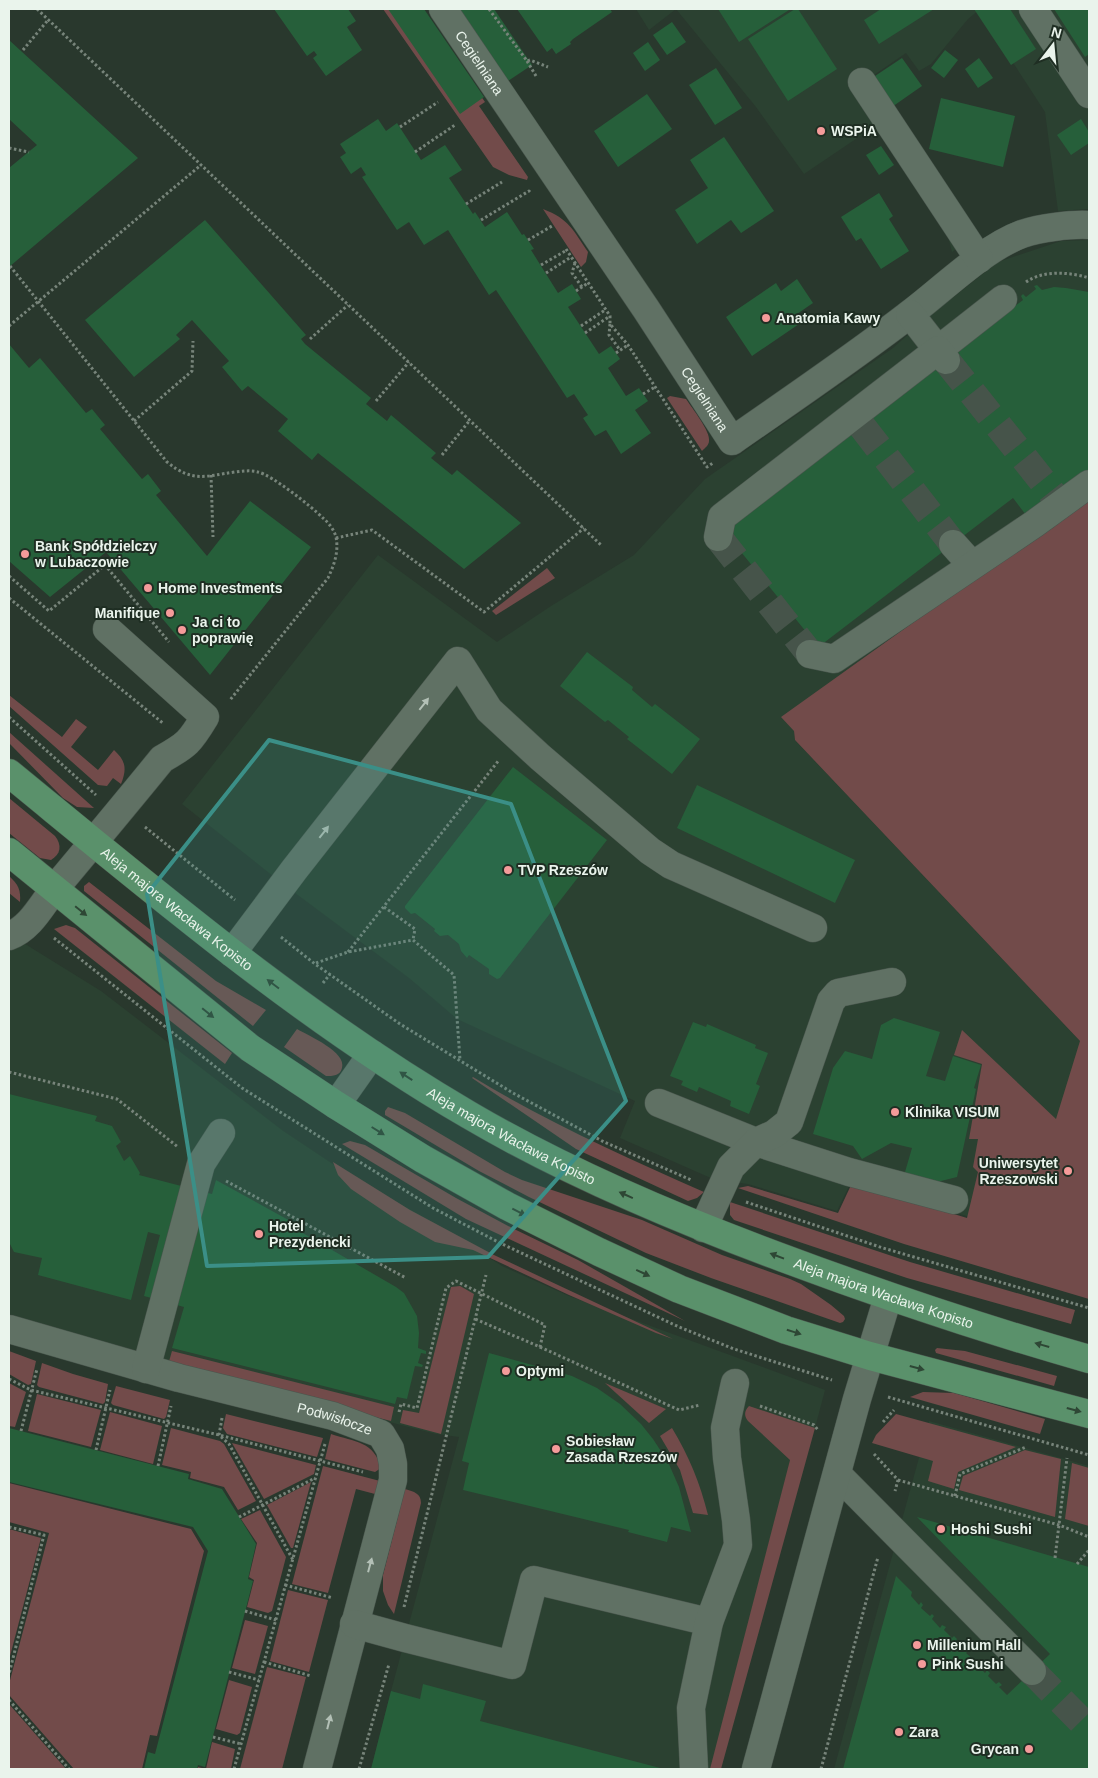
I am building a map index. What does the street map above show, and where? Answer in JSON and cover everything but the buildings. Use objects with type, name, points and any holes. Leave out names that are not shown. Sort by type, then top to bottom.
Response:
[{"type":"main road","name":"Aleja majora Wacława Kopisto","points":[[9,774],[232,953],[304,1008],[423,1088],[472,1117],[595,1181],[702,1228],[888,1297],[1089,1359]]},
{"type":"main road","points":[[9,852],[250,1048],[336,1105],[464,1183],[599,1252],[679,1290],[786,1330],[870,1356],[1089,1414]]},
{"type":"street","name":"Cegielniana","points":[[443,9],[646,309],[732,441],[910,314],[979,259],[1022,234],[1087,225]]},
{"type":"street","points":[[1034,9],[1089,94]]},
{"type":"street","points":[[862,82],[979,259]]},
{"type":"street","points":[[718,538],[722,517],[857,420],[942,355],[1004,299]]},
{"type":"street","points":[[910,314],[942,355]]},
{"type":"street","points":[[810,654],[834,659],[972,565],[1059,501],[1089,484]]},
{"type":"street","points":[[953,544],[972,565]]},
{"type":"street","points":[[9,936],[15,934],[30,920],[162,759],[183,747],[193,738],[205,717],[107,629]]},
{"type":"street","points":[[232,953],[294,870],[458,661],[489,710],[650,851],[671,865],[813,928]]},
{"type":"street","points":[[702,1228],[731,1167],[756,1142],[774,1134],[789,1122],[831,1001],[838,993],[892,982]]},
{"type":"street","points":[[336,1105],[372,1054]]},
{"type":"street","points":[[658,1103],[756,1142],[849,1172],[954,1200]]},
{"type":"street","points":[[135,1366],[200,1164],[221,1133]]},
{"type":"street","points":[[756,1769],[888,1297]]},
{"type":"street","name":"Podwisłocze","points":[[9,1329],[179,1378],[333,1416],[385,1442]]},
{"type":"street","points":[[694,1769],[691,1708],[709,1622],[738,1545],[725,1428],[733,1391]]},
{"type":"street","points":[[317,1769],[393,1480],[393,1464],[385,1442]]},
{"type":"street","points":[[837,1474],[1032,1671]]},
{"type":"street","points":[[357,1614],[397,1636],[512,1665],[534,1580],[709,1622]]},
{"type":"path","points":[[37,9],[602,546]]},
{"type":"path","points":[[489,9],[536,76]]},
{"type":"path","points":[[23,50],[48,20]]},
{"type":"path","points":[[526,62],[530,60],[548,67]]},
{"type":"path","points":[[400,127],[438,102]]},
{"type":"path","points":[[415,152],[455,125]]},
{"type":"path","points":[[9,148],[29,152]]},
{"type":"path","points":[[9,326],[201,165]]},
{"type":"path","points":[[466,204],[502,182]]},
{"type":"path","points":[[481,220],[529,191],[534,198]]},
{"type":"path","points":[[547,219],[557,234]]},
{"type":"path","points":[[528,240],[552,226]]},
{"type":"path","points":[[562,242],[610,316],[609,335],[618,352],[628,345]]},
{"type":"path","points":[[541,265],[567,250]]},
{"type":"path","points":[[546,273],[571,257]]},
{"type":"path","points":[[575,262],[572,273],[582,287]]},
{"type":"path","points":[[10,266],[134,422],[167,462],[179,472],[202,477],[245,471],[256,471],[268,475],[324,518],[333,530],[336,538],[335,561],[328,578],[220,712],[205,717]]},
{"type":"path","points":[[1004,299],[1032,278],[1053,273],[1077,274],[1089,278]]},
{"type":"path","points":[[576,291],[588,283]]},
{"type":"path","points":[[310,339],[348,305]]},
{"type":"path","points":[[581,326],[605,310]]},
{"type":"path","points":[[585,333],[610,316]]},
{"type":"path","points":[[610,324],[628,345],[707,467],[720,458]]},
{"type":"path","points":[[134,422],[192,371],[193,341]]},
{"type":"path","points":[[376,401],[409,362]]},
{"type":"path","points":[[643,394],[655,386]]},
{"type":"path","points":[[442,455],[470,420]]},
{"type":"path","points":[[211,475],[213,537]]},
{"type":"path","points":[[336,538],[372,530],[484,612],[584,528]]},
{"type":"path","points":[[9,598],[164,724],[166,732]]},
{"type":"path","points":[[9,717],[97,796]]},
{"type":"path","points":[[348,952],[518,737]]},
{"type":"path","points":[[142,825],[315,964],[400,1024],[513,1093],[604,1142],[719,1193],[780,1215],[884,1248],[1089,1308]]},
{"type":"path","points":[[384,907],[415,929],[413,940]]},
{"type":"path","points":[[315,964],[348,952],[413,940]]},
{"type":"path","points":[[413,940],[454,975],[460,1060]]},
{"type":"path","points":[[359,1769],[397,1636],[486,1276]]},
{"type":"path","points":[[385,1442],[401,1404],[417,1408],[446,1288],[456,1281],[545,1325],[540,1347]]},
{"type":"path","points":[[476,1319],[679,1410],[733,1391],[758,1405],[814,1425],[820,1434]]},
{"type":"path","points":[[21,1431],[39,1362]]},
{"type":"path","points":[[96,1450],[111,1383],[135,1366]]},
{"type":"path","points":[[158,1466],[179,1378]]},
{"type":"path","points":[[9,1379],[31,1390],[219,1435],[393,1480]]},
{"type":"path","points":[[879,1427],[894,1410]]},
{"type":"path","points":[[234,1769],[333,1416]]},
{"type":"path","points":[[219,1435],[230,1444],[293,1561]]},
{"type":"path","points":[[955,1496],[960,1474],[1026,1446]]},
{"type":"path","points":[[868,1448],[898,1480],[1059,1525],[1089,1537]]},
{"type":"path","points":[[1056,1558],[1067,1458]]},
{"type":"path","points":[[238,1517],[316,1477]]},
{"type":"path","points":[[821,1769],[898,1480]]},
{"type":"path","points":[[9,1526],[44,1536],[9,1674]]},
{"type":"path","points":[[1077,1564],[1089,1550]]},
{"type":"path","points":[[285,1585],[357,1614]]},
{"type":"path","points":[[245,1612],[276,1620]]},
{"type":"path","points":[[264,1662],[339,1684]]},
{"type":"path","points":[[229,1672],[259,1680]]},
{"type":"path","points":[[9,1700],[69,1769]]},
{"type":"path","points":[[213,1737],[241,1744]]},
{"type":"highlighted area","points":[[269,740],[511,804],[626,1101],[488,1257],[207,1266],[147,894]]},
{"type":"shaded area","points":[[383,9],[421,9],[485,102],[479,106],[528,177],[527,180],[509,175],[493,167]]},
{"type":"shaded area","points":[[636,9],[676,9],[649,30]]},
{"type":"shaded area","name":"WSPiA","points":[[676,9],[1089,9],[1089,209],[1058,211],[1045,112],[979,10],[968,19],[931,64],[919,71],[906,53],[871,77],[977,234],[952,252],[948,236],[875,126],[804,174],[756,107]]},
{"type":"shaded area","points":[[543,209],[565,221],[588,252],[586,262],[581,267]]},
{"type":"shaded area","points":[[1089,240],[1089,499],[794,731],[795,740],[1080,1041],[1089,1002],[1089,1236],[1034,1236],[851,1182],[837,1211],[748,1184],[713,1179],[620,1138],[635,1101],[457,1019],[409,978],[283,884],[182,804],[378,555],[497,642],[634,555],[705,479],[893,348],[929,316],[998,262],[1061,241]]},
{"type":"shaded area","points":[[670,396],[686,399],[704,426],[709,441],[702,451],[667,398]]},
{"type":"shaded area","points":[[1089,499],[1089,1299],[904,1244],[738,1188],[748,1186],[838,1213],[852,1183],[967,1218],[978,1172],[973,1167],[978,1139],[969,1139],[982,1064],[954,1055],[962,1030],[1056,1119],[1080,1041],[795,740],[794,731],[781,717],[1034,536]]},
{"type":"shaded area","points":[[547,568],[555,578],[496,615],[492,611]]},
{"type":"shaded area","points":[[9,695],[62,737],[76,719],[87,727],[71,747],[98,770],[114,750],[121,758],[125,770],[121,784],[113,778],[107,786],[98,785],[9,706]]},
{"type":"shaded area","points":[[9,732],[94,808],[77,807],[63,798],[9,743]]},
{"type":"shaded area","points":[[9,798],[55,836],[59,843],[59,852],[54,858],[51,860],[40,858],[9,833]]},
{"type":"shaded area","points":[[9,876],[18,888],[20,902],[9,893]]},
{"type":"shaded area","points":[[89,882],[216,981],[266,1010],[253,1026],[84,891],[84,886]]},
{"type":"shaded area","points":[[66,925],[75,928],[232,1053],[225,1064],[54,929]]},
{"type":"shaded area","points":[[9,934],[101,991],[282,1130],[357,1180],[445,1229],[502,1266],[569,1296],[825,1390],[815,1428],[790,1461],[711,1769],[371,1769],[459,1437],[436,1434],[156,1362],[9,1314]]},
{"type":"shaded area","points":[[297,1029],[326,1045],[339,1056],[342,1062],[340,1073],[334,1076],[326,1076],[284,1047]]},
{"type":"shaded area","points":[[473,1077],[558,1124],[704,1192],[697,1198],[688,1201],[576,1149]]},
{"type":"shaded area","points":[[388,1107],[405,1113],[505,1172],[522,1180],[642,1220],[722,1255],[801,1284],[831,1305],[845,1319],[840,1323],[646,1253],[479,1171],[385,1115]]},
{"type":"shaded area","points":[[350,1141],[365,1145],[456,1198],[578,1260],[685,1321],[466,1219],[342,1144]]},
{"type":"shaded area","points":[[333,1162],[410,1210],[494,1255],[673,1339],[569,1295],[473,1250],[435,1242],[400,1222],[351,1189],[338,1175]]},
{"type":"shaded area","points":[[730,1202],[910,1262],[1075,1310],[1071,1324],[907,1278],[734,1220],[730,1215]]},
{"type":"shaded area","points":[[460,1286],[474,1294],[441,1434],[400,1423],[403,1410],[419,1413],[451,1287]]},
{"type":"shaded area","points":[[937,1348],[965,1351],[1057,1376],[1054,1386],[936,1353],[935,1350]]},
{"type":"shaded area","points":[[9,1351],[36,1361],[31,1384],[28,1385],[9,1374]]},
{"type":"shaded area","points":[[172,1351],[394,1407],[391,1421],[168,1365]]},
{"type":"shaded area","points":[[42,1363],[108,1384],[105,1402],[103,1404],[39,1387],[37,1385]]},
{"type":"shaded area","points":[[9,1383],[26,1392],[15,1427],[9,1426]]},
{"type":"shaded area","points":[[605,1383],[666,1409],[649,1423]]},
{"type":"shaded area","points":[[116,1386],[170,1400],[166,1417],[164,1419],[113,1405],[111,1403]]},
{"type":"shaded area","points":[[923,1392],[954,1393],[1045,1419],[1040,1434],[910,1397]]},
{"type":"shaded area","points":[[37,1394],[101,1410],[91,1447],[28,1431]]},
{"type":"shaded area","points":[[749,1406],[815,1428],[721,1769],[710,1769],[790,1460],[748,1421],[745,1414]]},
{"type":"shaded area","points":[[110,1412],[162,1426],[153,1464],[100,1450]]},
{"type":"shaded area","points":[[226,1414],[323,1438],[317,1457],[227,1434],[223,1428]]},
{"type":"shaded area","points":[[896,1414],[1016,1447],[958,1472],[954,1489],[928,1481],[933,1461],[872,1443],[876,1435]]},
{"type":"shaded area","points":[[929,1421],[1089,1466],[1089,1769],[834,1769]]},
{"type":"shaded area","points":[[171,1428],[220,1441],[224,1444],[256,1501],[238,1510],[224,1487],[190,1478],[191,1472],[162,1465]]},
{"type":"shaded area","points":[[672,1428],[693,1470],[708,1515],[693,1513],[680,1470],[660,1436]]},
{"type":"shaded area","points":[[331,1434],[356,1441],[368,1447],[374,1452],[381,1468],[375,1472],[325,1459]]},
{"type":"shaded area","points":[[232,1443],[316,1465],[314,1474],[264,1499]]},
{"type":"shaded area","points":[[1025,1450],[1061,1459],[1055,1517],[959,1490],[963,1476]]},
{"type":"shaded area","points":[[1072,1463],[1089,1468],[1089,1526],[1065,1519]]},
{"type":"shaded area","points":[[323,1466],[380,1481],[375,1494],[356,1489],[328,1593],[292,1584]]},
{"type":"shaded area","points":[[311,1482],[293,1548],[291,1548],[267,1505]]},
{"type":"shaded area","points":[[9,1483],[191,1529],[204,1551],[157,1736],[150,1735],[142,1769],[74,1769],[9,1695],[9,1684],[49,1533],[9,1522]]},
{"type":"shaded area","points":[[405,1489],[418,1495],[421,1503],[394,1614],[388,1605],[383,1591],[383,1575]]},
{"type":"shaded area","points":[[260,1510],[286,1557],[272,1611],[268,1613],[247,1607],[254,1580],[249,1577],[257,1543],[241,1519]]},
{"type":"shaded area","points":[[9,1529],[41,1538],[9,1660]]},
{"type":"shaded area","points":[[288,1590],[328,1600],[309,1672],[270,1661]]},
{"type":"shaded area","points":[[245,1620],[268,1626],[255,1674],[232,1668]]},
{"type":"shaded area","points":[[267,1667],[306,1677],[282,1769],[240,1769]]},
{"type":"shaded area","points":[[229,1680],[252,1687],[240,1733],[237,1735],[216,1729]]},
{"type":"shaded area","points":[[9,1704],[66,1769],[9,1769]]},
{"type":"shaded area","points":[[212,1742],[235,1749],[231,1769],[206,1769]]},
{"type":"tunnel","points":[[946,360],[1056,498]]},
{"type":"tunnel","points":[[861,425],[953,544]]},
{"type":"tunnel","points":[[718,537],[810,654]]},
{"type":"tunnel","points":[[1032,1671],[1089,1729]]},
{"type":"place","name":"WSPiA","points":[[821,131]]},
{"type":"place","name":"Anatomia Kawy","points":[[766,318]]},
{"type":"place","name":"Bank Spółdzielczy w Lubaczowie","points":[[25,554]]},
{"type":"place","name":"Home Investments","points":[[148,588]]},
{"type":"place","name":"Manifique","points":[[170,613]]},
{"type":"place","name":"Ja ci to poprawię","points":[[182,630]]},
{"type":"place","name":"TVP Rzeszów","points":[[508,870]]},
{"type":"place","name":"Klinika VISUM","points":[[895,1112]]},
{"type":"place","name":"Uniwersytet Rzeszowski","points":[[1068,1171]]},
{"type":"place","name":"Hotel Prezydencki","points":[[259,1234]]},
{"type":"place","name":"Optymi","points":[[506,1371]]},
{"type":"place","name":"Sobiesław Zasada Rzeszów","points":[[556,1449]]},
{"type":"place","name":"Hoshi Sushi","points":[[941,1529]]},
{"type":"place","name":"Millenium Hall","points":[[917,1645]]},
{"type":"place","name":"Pink Sushi","points":[[922,1664]]},
{"type":"place","name":"Zara","points":[[899,1732]]},
{"type":"place","name":"Grycan","points":[[1029,1749]]}]
